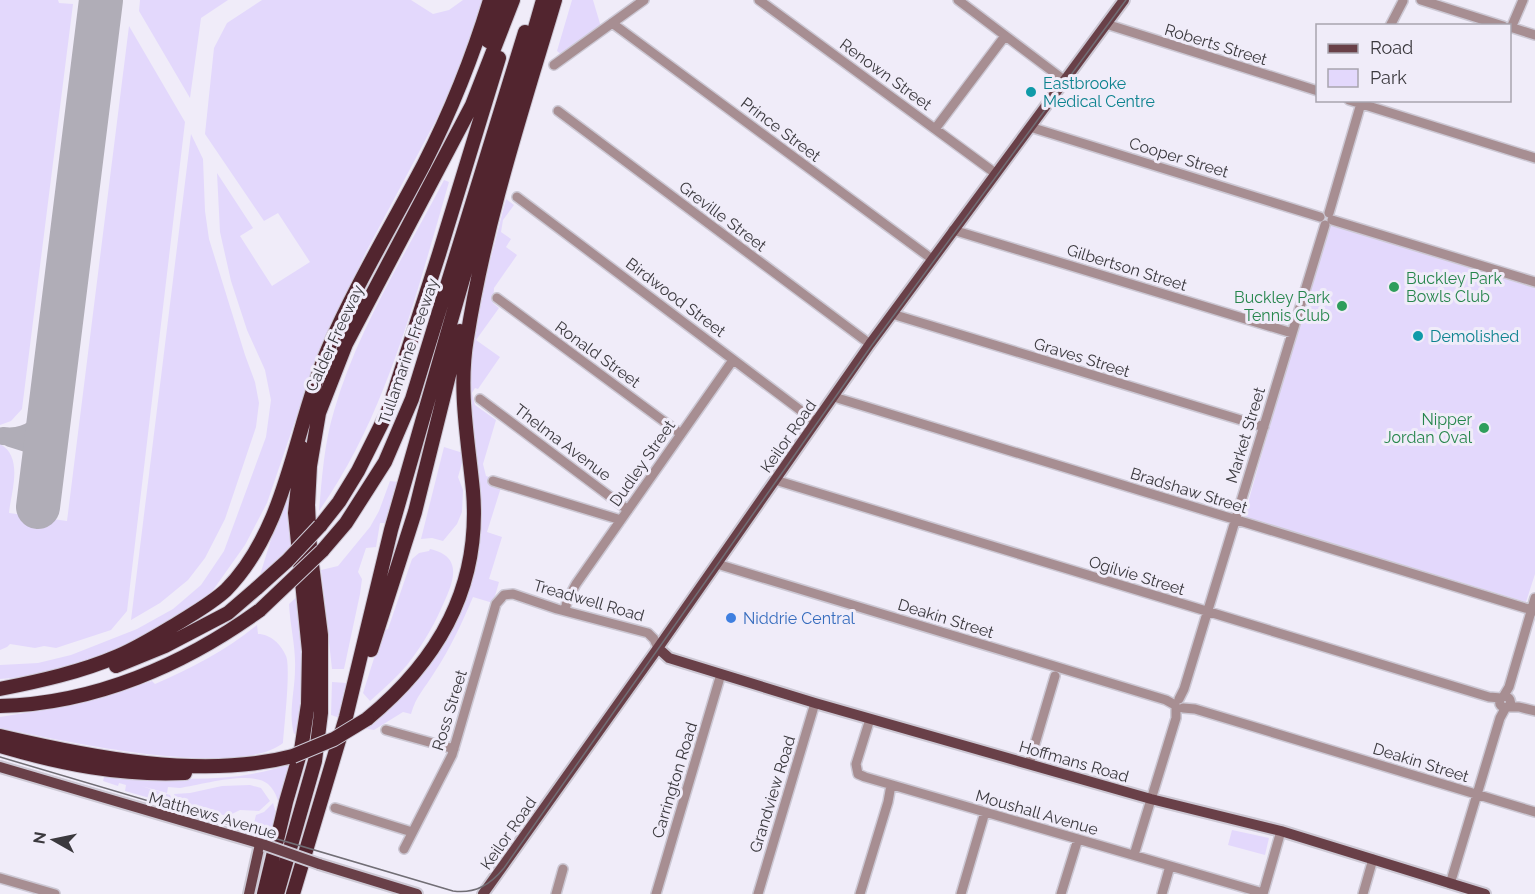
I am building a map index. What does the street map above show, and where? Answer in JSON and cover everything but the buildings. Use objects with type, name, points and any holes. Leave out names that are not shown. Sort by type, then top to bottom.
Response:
[{"type":"highway","points":[[0,690],[89,667],[120,656],[202,608],[225,590],[246,566],[267,532],[278,504],[327,350],[425,162],[470,60],[490,0]]},
{"type":"highway","points":[[319,413],[332,364],[343,337],[463,105],[501,0]]},
{"type":"highway","name":"Calder Freeway","points":[[277,894],[312,772],[321,713],[321,635],[310,549],[308,505],[310,466],[319,413],[351,334],[472,105],[514,0]]},
{"type":"highway","name":"Tullamarine Freeway","points":[[0,690],[61,683],[84,677],[165,646],[228,613],[287,561],[339,502],[375,439],[391,403],[446,231],[514,0]]},
{"type":"highway","name":"Tullamarine Freeway","points":[[0,706],[63,700],[100,692],[140,677],[233,629],[260,610],[322,551],[346,523],[384,462],[412,399],[535,0]]},
{"type":"highway","points":[[293,894],[346,717],[394,519],[543,0]]},
{"type":"highway","points":[[346,717],[366,666],[415,512],[458,340],[555,0]]},
{"type":"highway","points":[[0,746],[54,761],[120,772],[193,772],[292,756],[334,739],[367,719],[398,693],[425,661],[449,621],[466,576],[474,510],[464,412],[463,370],[470,318],[488,240]]},
{"type":"highway","points":[[264,894],[307,718],[310,665],[295,531],[295,506],[302,448],[317,378]]},
{"type":"highway","points":[[0,736],[49,747],[130,760],[222,767]]},
{"type":"main road","name":"Keilor Road","points":[[483,894],[870,344],[1124,0]]},
{"type":"main road","name":"Hoffmans Road","points":[[658,648],[669,658],[815,703],[1151,799],[1281,831],[1450,884],[1465,891],[1485,894]]},
{"type":"main road","name":"Matthews Avenue","points":[[0,767],[261,850],[292,855],[417,894]]},
{"type":"main road","points":[[249,894],[261,850]]},
{"type":"street","name":"Renown Street","points":[[759,0],[995,173]]},
{"type":"street","points":[[958,0],[1065,80]]},
{"type":"street","points":[[1391,24],[1402,0],[1409,0]]},
{"type":"street","points":[[1421,0],[1498,24]]},
{"type":"street","points":[[1510,24],[1522,0]]},
{"type":"street","points":[[554,64],[641,1]]},
{"type":"street","name":"Prince Street","points":[[612,23],[932,259]]},
{"type":"street","name":"Roberts Street","points":[[1106,24],[1316,91]]},
{"type":"street","points":[[1511,28],[1535,35]]},
{"type":"street","points":[[935,129],[1005,36]]},
{"type":"street","points":[[1362,102],[1535,158]]},
{"type":"street","name":"Market Street","points":[[1134,855],[1362,102]]},
{"type":"street","name":"Greville Street","points":[[558,111],[870,344]]},
{"type":"street","name":"Cooper Street","points":[[1030,127],[1535,282]]},
{"type":"street","name":"Birdwood Street","points":[[517,197],[816,422]]},
{"type":"street","name":"Gilbertson Street","points":[[953,230],[1292,333]]},
{"type":"street","name":"Ronald Street","points":[[497,298],[681,434]]},
{"type":"street","name":"Graves Street","points":[[892,314],[1264,427]]},
{"type":"street","name":"Dudley Street","points":[[561,610],[576,584],[733,360]]},
{"type":"street","name":"Bradshaw Street","points":[[834,397],[1533,610]]},
{"type":"street","name":"Thelma Avenue","points":[[480,399],[628,510]]},
{"type":"street","name":"Ogilvie Street","points":[[775,480],[1535,711]]},
{"type":"street","points":[[493,481],[621,520]]},
{"type":"street","name":"Deakin Street","points":[[717,564],[1535,812]]},
{"type":"street","name":"Treadwell Road","points":[[504,595],[513,594],[561,610],[648,633],[658,648]]},
{"type":"street","name":"Ross Street","points":[[404,849],[454,749],[496,604],[504,595]]},
{"type":"street","points":[[1450,884],[1535,598]]},
{"type":"street","name":"Carrington Road","points":[[656,894],[721,674]]},
{"type":"street","points":[[1029,764],[1055,676]]},
{"type":"street","name":"Grandview Road","points":[[758,894],[815,703]]},
{"type":"street","name":"Moushall Avenue","points":[[870,718],[856,769],[858,774],[1263,893]]},
{"type":"street","points":[[387,729],[454,749]]},
{"type":"street","points":[[860,894],[893,786]]},
{"type":"street","points":[[335,808],[412,831]]},
{"type":"street","points":[[961,894],[985,812]]},
{"type":"street","points":[[1263,893],[1281,831]]},
{"type":"street","points":[[1061,894],[1078,839]]},
{"type":"street","points":[[1363,894],[1373,860]]},
{"type":"street","points":[[1161,894],[1170,866]]},
{"type":"street","points":[[556,894],[563,869]]},
{"type":"street","points":[[0,878],[55,894]]},
{"type":"green space","points":[[0,0],[58,0],[59,3],[73,4],[22,409],[11,421],[0,425]]},
{"type":"green space","points":[[140,0],[228,0],[201,18],[190,98],[139,11]]},
{"type":"green space","points":[[262,0],[411,0],[433,14],[449,10],[463,0],[487,0],[465,57],[436,120],[366,252],[317,357],[267,503],[245,545],[211,593],[169,622],[110,654],[24,677],[0,679],[0,665],[38,663],[71,655],[137,629],[173,609],[201,585],[224,551],[266,437],[271,400],[265,370],[247,330],[231,281],[220,232],[217,173],[253,228],[240,236],[272,286],[310,262],[278,213],[264,221],[205,134],[214,48],[227,23]]},
{"type":"green space","points":[[572,0],[593,0],[601,27],[563,56],[557,51]]},
{"type":"green space","points":[[129,26],[185,122],[127,611],[111,630],[56,648],[44,646],[35,648],[10,644],[0,650],[0,444],[12,457],[14,466],[9,513],[67,521]]},
{"type":"green space","points":[[191,134],[203,159],[205,211],[209,239],[255,382],[259,403],[256,427],[225,519],[205,558],[188,580],[160,603],[131,620]]},
{"type":"green space","points":[[444,180],[449,182],[397,353],[363,435],[343,474],[319,511],[328,436],[334,411],[355,351],[383,293]]},
{"type":"green space","points":[[506,199],[514,205],[503,220],[501,232],[511,239],[506,247],[517,255],[494,288],[493,303],[499,308],[476,340],[500,357],[478,389],[475,388],[472,393],[475,405],[496,420],[483,464],[486,476],[503,481],[487,532],[502,537],[489,579],[499,582],[493,603],[473,597],[440,664],[418,697],[411,714],[403,712],[374,730],[363,728],[412,686],[435,656],[448,635],[476,554],[469,412],[469,359],[482,292]]},
{"type":"green space","points":[[1333,225],[1535,288],[1535,574],[1526,602],[1244,517],[1295,336],[1329,227]]},
{"type":"green space","points":[[444,447],[463,453],[464,456],[458,477],[463,490],[462,512],[457,524],[443,541],[432,538],[421,539]]},
{"type":"green space","points":[[390,481],[398,482],[387,523],[380,523],[376,547],[366,548],[358,572],[362,579],[360,594],[344,669],[332,669],[321,570],[338,566],[370,527],[379,511]]},
{"type":"green space","points":[[292,487],[289,517],[291,547],[260,575],[287,488]]},
{"type":"green space","points":[[430,549],[448,558],[452,565],[452,582],[449,591],[434,624],[407,665],[370,701],[363,693],[383,630],[388,629],[412,559],[419,553]]},
{"type":"green space","points":[[299,595],[304,619],[302,731],[294,734],[292,710],[295,661],[289,604]]},
{"type":"green space","points":[[257,625],[258,634],[271,638],[281,648],[286,656],[288,672],[283,743],[260,753],[228,758],[189,758],[146,754],[62,741],[0,728],[0,717],[78,704],[152,681],[155,684],[208,658]]},
{"type":"green space","points":[[332,682],[347,683],[340,718],[331,715]]},
{"type":"green space","points":[[290,764],[281,814],[274,791],[268,784],[250,778],[180,788],[168,787],[167,793],[141,786],[170,795],[171,804],[125,791],[126,785],[119,783],[118,786],[103,781],[105,774],[175,779],[222,778],[268,771]]},
{"type":"green space","points":[[250,785],[261,788],[270,801],[259,811],[240,810],[230,815],[223,815],[177,802],[174,794],[222,786]]},
{"type":"green space","points":[[273,803],[276,813],[275,832],[253,827],[256,815],[264,812]]},
{"type":"green space","points":[[1232,830],[1269,838],[1265,855],[1228,845]]},
{"type":"taxiway","points":[[3,436],[28,433],[45,417],[51,400]]},
{"type":"taxiway","points":[[10,438],[45,449]]},
{"type":"runway","points":[[38,507],[101,0]]},
{"type":"tram line","points":[[0,757],[453,891],[475,890],[488,884],[504,868],[872,345],[1126,0]]},
{"type":"place","name":"Eastbrooke Medical Centre","points":[[1031,92]]},
{"type":"place","name":"Buckley Park Bowls Club","points":[[1394,287]]},
{"type":"place","name":"Buckley Park Tennis Club","points":[[1342,306]]},
{"type":"place","name":"Demolished","points":[[1418,336]]},
{"type":"place","name":"Nipper Jordan Oval","points":[[1484,428]]},
{"type":"place","name":"Niddrie Central","points":[[731,618]]}]
